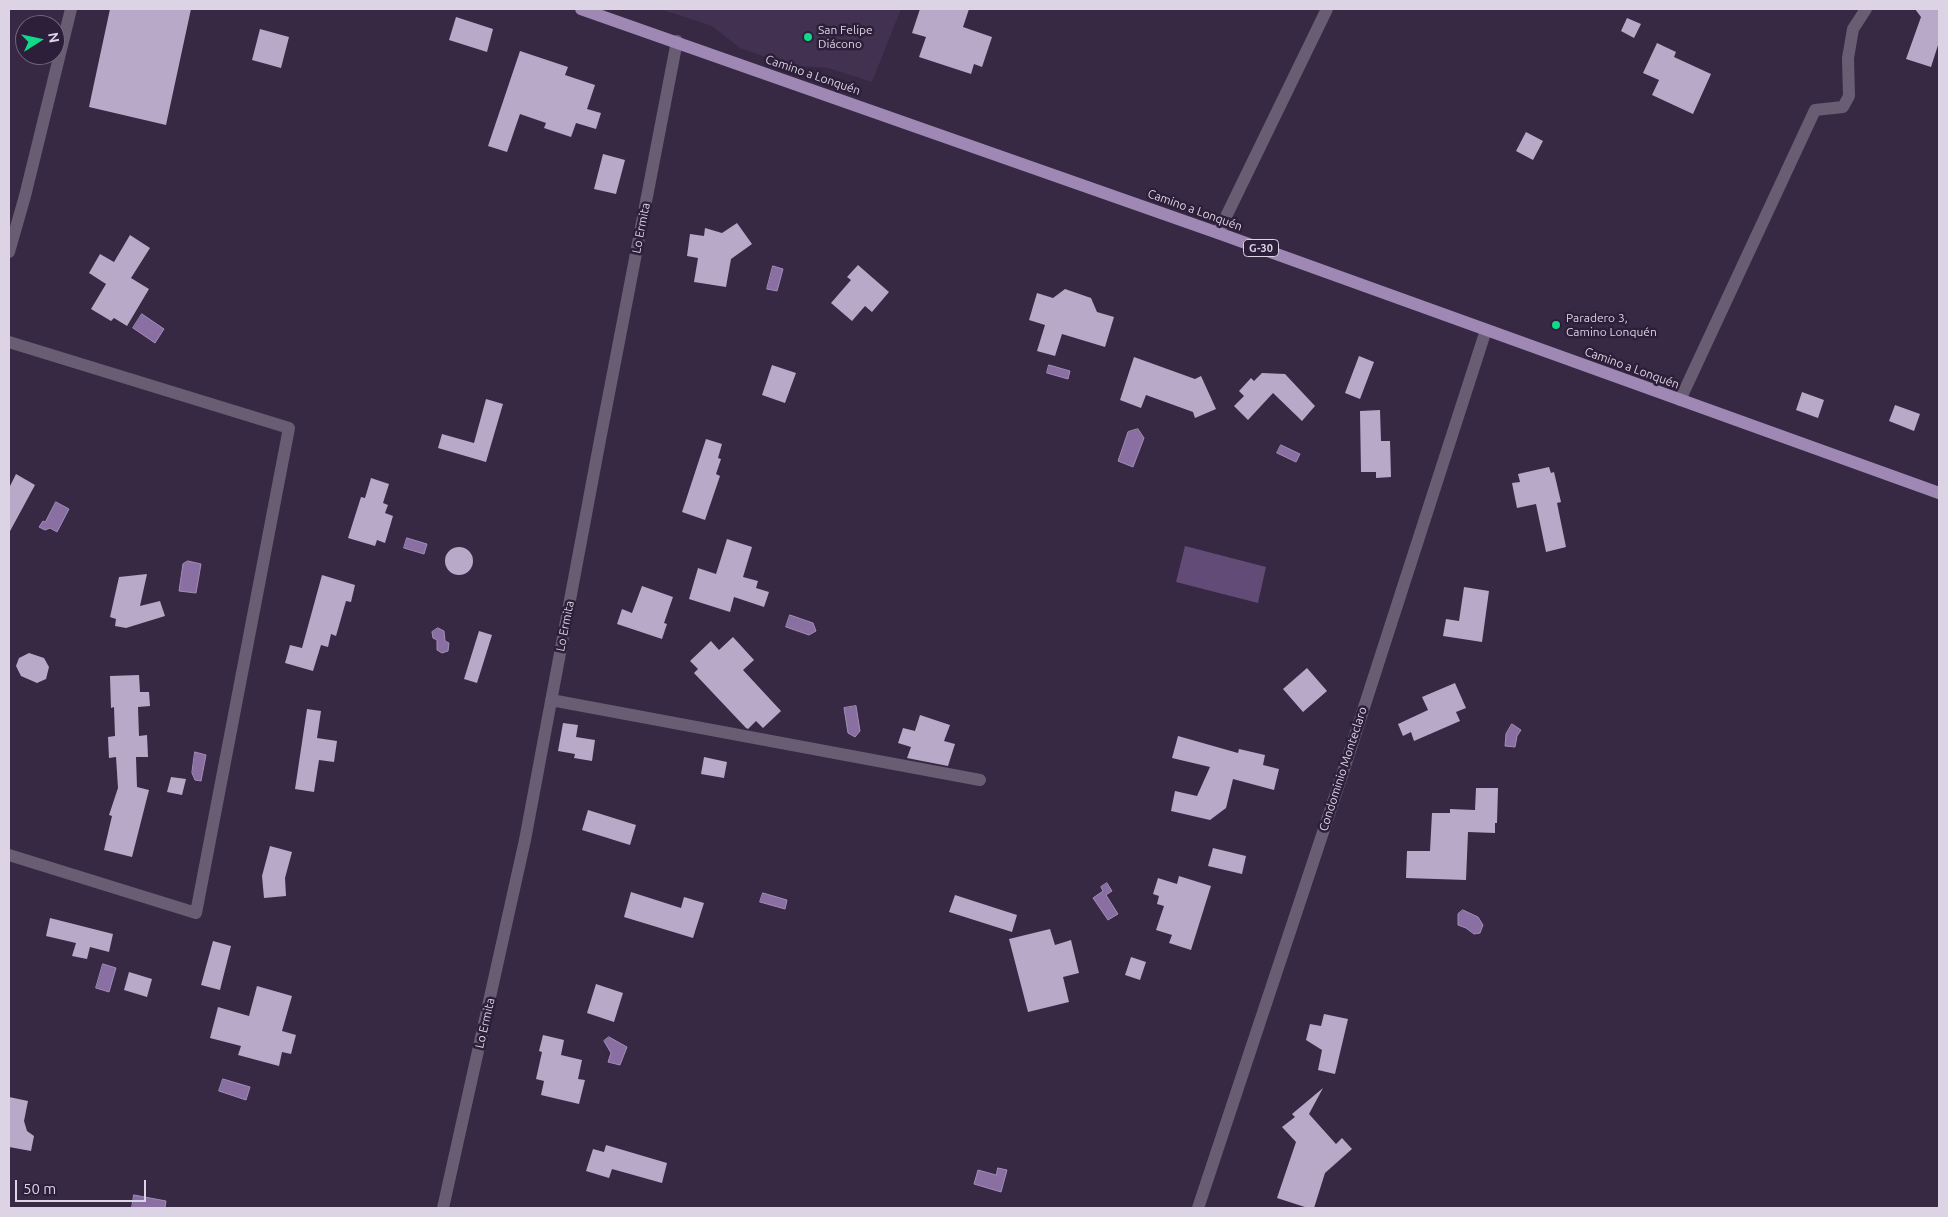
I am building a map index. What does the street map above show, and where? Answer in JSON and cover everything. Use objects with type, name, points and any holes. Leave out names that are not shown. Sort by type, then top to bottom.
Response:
[{"type":"main road","name":"Camino a Lonquén","points":[[581,9],[677,41],[1218,233],[1939,493]]},
{"type":"street","points":[[9,252],[25,196],[71,9]]},
{"type":"street","points":[[1218,233],[1328,9]]},
{"type":"street","points":[[1680,400],[1815,110],[1842,107],[1849,96],[1848,58],[1853,29],[1866,9]]},
{"type":"street","name":"Lo Ermita","points":[[443,1208],[521,858],[677,41]]},
{"type":"street","name":"Condominio Monteclaro","points":[[1198,1208],[1347,760],[1486,330]]},
{"type":"street","points":[[9,342],[290,428],[196,913],[9,855]]},
{"type":"street","points":[[551,700],[980,780]]},
{"type":"shaded area","name":"San Felipe Diácono","points":[[660,9],[901,9],[872,82],[828,68],[788,65],[740,48],[712,26]]},
{"type":"shaded area","points":[[773,266],[783,269],[777,291],[767,289]]},
{"type":"shaded area","points":[[142,314],[164,329],[155,343],[133,328]]},
{"type":"shaded area","points":[[1049,365],[1070,371],[1068,379],[1047,373]]},
{"type":"shaded area","points":[[1138,429],[1144,438],[1133,467],[1118,461],[1128,432]]},
{"type":"shaded area","points":[[1281,445],[1300,454],[1296,462],[1277,453]]},
{"type":"shaded area","points":[[56,502],[69,509],[57,532],[50,528],[45,530],[39,527],[43,521],[45,522]]},
{"type":"shaded area","points":[[407,538],[427,544],[424,554],[404,548]]},
{"type":"shaded area","points":[[1185,546],[1266,567],[1258,603],[1176,582]]},
{"type":"shaded area","points":[[188,561],[201,564],[196,593],[179,591],[183,564]]},
{"type":"shaded area","points":[[790,615],[813,623],[816,631],[809,635],[786,627]]},
{"type":"shaded area","points":[[438,628],[444,631],[445,641],[449,643],[448,651],[442,653],[437,650],[437,640],[433,638],[432,632]]},
{"type":"shaded area","points":[[856,706],[860,731],[855,737],[848,733],[844,708]]},
{"type":"shaded area","points":[[1512,724],[1521,730],[1517,736],[1515,747],[1505,746],[1506,734]]},
{"type":"shaded area","points":[[195,752],[206,755],[201,781],[195,780],[192,773]]},
{"type":"shaded area","points":[[1107,883],[1112,891],[1106,895],[1118,914],[1108,920],[1093,898],[1103,891],[1101,887]]},
{"type":"shaded area","points":[[763,893],[787,900],[785,909],[760,902]]},
{"type":"shaded area","points":[[1463,910],[1478,917],[1483,925],[1480,933],[1474,934],[1458,925],[1458,914]]},
{"type":"shaded area","points":[[103,964],[116,968],[109,992],[96,988]]},
{"type":"shaded area","points":[[609,1037],[627,1047],[620,1065],[608,1062],[611,1053],[604,1041]]},
{"type":"shaded area","points":[[223,1079],[250,1087],[246,1100],[219,1091]]},
{"type":"shaded area","points":[[998,1168],[1007,1170],[1001,1192],[974,1184],[978,1170],[996,1175]]},
{"type":"shaded area","points":[[134,1195],[166,1201],[165,1208],[132,1208]]},
{"type":"building","points":[[110,9],[191,9],[166,125],[89,107]]},
{"type":"building","points":[[920,9],[969,9],[963,27],[992,37],[982,67],[974,64],[971,74],[919,57],[926,37],[912,33]]},
{"type":"building","points":[[1915,9],[1939,9],[1939,42],[1931,67],[1906,59],[1921,17]]},
{"type":"building","points":[[456,17],[493,29],[487,52],[449,40]]},
{"type":"building","points":[[1627,18],[1641,24],[1634,38],[1621,31]]},
{"type":"building","points":[[260,29],[289,37],[281,68],[252,60]]},
{"type":"building","points":[[1657,43],[1676,52],[1674,57],[1711,74],[1693,114],[1652,95],[1659,80],[1643,73]]},
{"type":"building","points":[[520,51],[568,67],[565,75],[595,85],[587,109],[601,113],[596,129],[576,123],[571,137],[544,128],[546,123],[520,114],[507,152],[488,146]]},
{"type":"building","points":[[1526,132],[1543,141],[1533,160],[1516,151]]},
{"type":"building","points":[[603,154],[625,160],[616,194],[594,189]]},
{"type":"building","points":[[737,223],[752,244],[731,259],[726,287],[694,282],[698,258],[687,256],[690,234],[704,236],[705,228],[722,233]]},
{"type":"building","points":[[130,235],[150,248],[131,278],[149,289],[127,326],[114,318],[111,321],[91,309],[106,284],[89,273],[100,254],[114,262]]},
{"type":"building","points":[[858,265],[889,292],[872,312],[865,306],[852,321],[831,303],[851,280],[847,277]]},
{"type":"building","points":[[1065,289],[1091,298],[1097,312],[1114,317],[1105,347],[1062,334],[1055,356],[1037,351],[1045,325],[1029,320],[1037,293],[1053,298]]},
{"type":"building","points":[[1359,356],[1374,362],[1360,399],[1345,393]]},
{"type":"building","points":[[1134,357],[1195,379],[1201,376],[1216,409],[1195,418],[1193,412],[1146,395],[1141,408],[1120,400]]},
{"type":"building","points":[[772,365],[796,373],[785,403],[762,395]]},
{"type":"building","points":[[1262,373],[1285,374],[1315,406],[1302,421],[1273,393],[1248,420],[1234,406],[1244,396],[1239,391],[1251,378],[1254,381]]},
{"type":"building","points":[[1802,392],[1824,400],[1818,418],[1796,410]]},
{"type":"building","points":[[486,399],[503,404],[486,462],[438,448],[442,434],[474,443]]},
{"type":"building","points":[[1895,405],[1920,414],[1914,431],[1889,421]]},
{"type":"building","points":[[1380,410],[1381,441],[1390,441],[1391,477],[1376,478],[1376,472],[1361,472],[1360,411]]},
{"type":"building","points":[[706,439],[722,444],[718,458],[721,459],[716,474],[720,476],[705,520],[682,512]]},
{"type":"building","points":[[1549,467],[1551,473],[1554,472],[1561,502],[1557,503],[1566,547],[1546,552],[1536,504],[1517,508],[1512,483],[1520,482],[1518,474]]},
{"type":"building","points":[[16,474],[35,485],[9,533],[9,488]]},
{"type":"building","points":[[371,478],[389,484],[383,503],[388,505],[385,513],[393,516],[385,543],[377,540],[375,546],[348,538],[361,497],[365,498]]},
{"type":"building","points":[[727,539],[752,547],[743,577],[758,581],[756,588],[769,592],[764,607],[734,597],[730,612],[689,599],[698,568],[716,574]]},
{"type":"building","points":[[459,547],[469,551],[473,561],[469,571],[459,575],[449,571],[445,561],[449,551]]},
{"type":"building","points":[[147,574],[140,606],[160,601],[165,616],[126,628],[115,626],[116,619],[110,617],[119,577]]},
{"type":"building","points":[[322,575],[355,585],[351,602],[346,601],[336,636],[331,634],[328,647],[321,645],[313,671],[285,663],[290,645],[302,648]]},
{"type":"building","points":[[642,586],[673,597],[664,623],[667,624],[662,639],[617,624],[622,609],[632,613]]},
{"type":"building","points":[[1464,587],[1489,591],[1482,642],[1443,636],[1446,619],[1459,621]]},
{"type":"building","points":[[479,631],[492,635],[477,683],[464,679]]},
{"type":"building","points":[[733,637],[754,660],[743,670],[781,711],[763,728],[756,721],[748,729],[746,728],[694,673],[698,669],[690,661],[711,641],[719,650]]},
{"type":"building","points":[[29,653],[44,658],[49,667],[46,679],[37,683],[21,676],[16,666],[19,658]]},
{"type":"building","points":[[1307,668],[1327,691],[1303,712],[1283,689]]},
{"type":"building","points":[[139,675],[140,692],[149,692],[150,706],[138,707],[139,736],[147,735],[148,757],[136,757],[137,787],[149,790],[132,857],[104,850],[112,816],[109,815],[118,788],[116,757],[109,758],[108,737],[115,736],[114,707],[111,708],[110,676]]},
{"type":"building","points":[[1455,683],[1466,708],[1456,712],[1460,721],[1414,741],[1411,732],[1403,736],[1398,724],[1428,710],[1422,697]]},
{"type":"building","points":[[307,709],[321,711],[317,738],[337,741],[334,762],[319,760],[314,792],[295,789]]},
{"type":"building","points":[[920,715],[950,725],[944,741],[955,744],[948,766],[907,758],[911,747],[898,743],[903,728],[915,731]]},
{"type":"building","points":[[563,723],[578,725],[576,737],[595,740],[592,761],[574,758],[575,754],[558,751]]},
{"type":"building","points":[[1178,736],[1238,753],[1239,749],[1265,755],[1263,765],[1279,769],[1274,790],[1233,779],[1226,808],[1210,820],[1171,811],[1175,791],[1197,796],[1210,767],[1172,758]]},
{"type":"building","points":[[704,757],[727,762],[724,778],[701,774]]},
{"type":"building","points":[[171,777],[186,779],[182,795],[167,792]]},
{"type":"building","points":[[1476,788],[1498,788],[1497,823],[1495,823],[1495,833],[1468,832],[1466,880],[1406,878],[1407,851],[1430,851],[1432,813],[1450,813],[1450,809],[1475,810]]},
{"type":"building","points":[[588,810],[636,825],[630,845],[582,830]]},
{"type":"building","points":[[270,846],[292,852],[285,878],[286,896],[264,898],[262,876]]},
{"type":"building","points":[[1213,848],[1246,856],[1242,874],[1208,866]]},
{"type":"building","points":[[1179,876],[1211,886],[1191,950],[1169,943],[1172,935],[1156,930],[1164,906],[1157,904],[1159,896],[1153,894],[1158,878],[1177,884]]},
{"type":"building","points":[[631,892],[681,908],[684,897],[704,903],[693,938],[624,917]]},
{"type":"building","points":[[955,895],[1017,915],[1012,932],[949,912]]},
{"type":"building","points":[[50,918],[113,934],[109,952],[90,947],[87,959],[72,956],[76,943],[46,936]]},
{"type":"building","points":[[1050,929],[1055,945],[1071,940],[1079,973],[1063,977],[1069,1002],[1028,1012],[1009,939]]},
{"type":"building","points":[[213,941],[231,946],[220,990],[201,985]]},
{"type":"building","points":[[1131,957],[1146,962],[1140,980],[1125,975]]},
{"type":"building","points":[[129,972],[152,979],[147,997],[124,990]]},
{"type":"building","points":[[596,984],[623,993],[614,1022],[587,1013]]},
{"type":"building","points":[[257,986],[292,996],[282,1031],[296,1035],[291,1054],[282,1052],[279,1066],[238,1055],[241,1046],[210,1038],[218,1007],[249,1016]]},
{"type":"building","points":[[1324,1014],[1348,1019],[1335,1074],[1318,1070],[1322,1050],[1306,1040],[1310,1024],[1321,1026]]},
{"type":"building","points":[[543,1035],[564,1040],[561,1055],[582,1060],[578,1079],[585,1080],[579,1104],[541,1095],[544,1081],[536,1079],[542,1052],[539,1051]]},
{"type":"building","points":[[1323,1088],[1309,1114],[1336,1144],[1342,1138],[1352,1149],[1325,1173],[1314,1208],[1308,1208],[1277,1198],[1296,1142],[1282,1127],[1295,1117],[1292,1114]]},
{"type":"building","points":[[9,1097],[28,1101],[24,1121],[27,1131],[34,1136],[31,1151],[9,1147]]},
{"type":"building","points":[[606,1145],[667,1163],[662,1183],[612,1169],[609,1178],[586,1171],[593,1149],[604,1152]]},
{"type":"place","name":"San Felipe Diácono","points":[[808,37]]},
{"type":"place","name":"Paradero 3, Camino Lonquén","points":[[1556,325]]}]
